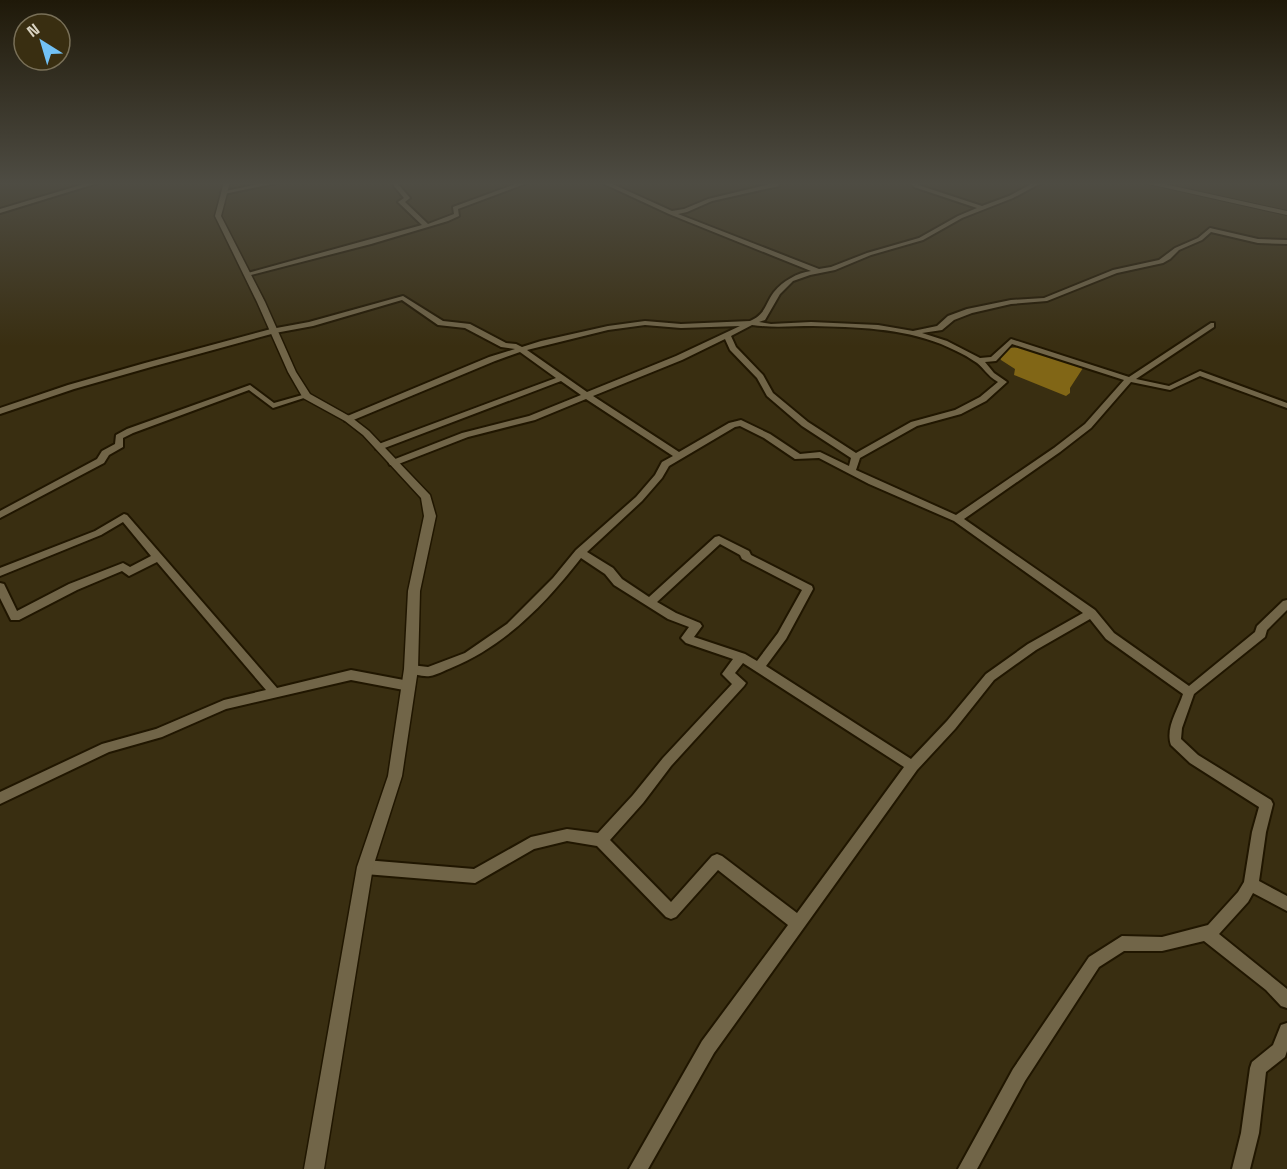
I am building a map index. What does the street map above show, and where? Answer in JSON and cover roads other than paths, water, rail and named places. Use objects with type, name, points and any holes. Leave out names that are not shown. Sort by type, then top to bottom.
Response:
[{"type":"street","points":[[228,237],[292,372],[306,396],[348,419],[379,447],[426,497],[430,516],[414,591],[411,669],[395,776],[365,867],[310,1167]]},
{"type":"street","points":[[247,274],[387,237]]},
{"type":"street","points":[[731,237],[818,271]]},
{"type":"street","points":[[393,463],[465,435],[532,418],[587,396],[762,318],[777,293],[791,280],[818,271],[833,269],[869,254],[926,237]]},
{"type":"street","points":[[910,333],[939,328],[959,315],[997,304],[1045,300],[1115,271],[1161,262],[1177,249],[1202,237]]},
{"type":"street","points":[[1241,237],[1287,242]]},
{"type":"street","points":[[0,411],[71,387],[403,298],[441,322],[467,326],[504,345],[516,346],[679,456]]},
{"type":"street","points":[[348,419],[492,359],[541,343],[608,328],[645,323],[681,326],[751,323],[771,326],[811,324],[878,327],[944,343],[979,360],[991,375],[1003,382],[983,399],[950,415],[914,424],[856,457],[852,470]]},
{"type":"street","points":[[957,519],[1088,426],[1129,380],[1211,325]]},
{"type":"street","points":[[727,335],[733,348],[760,377],[770,394],[805,423],[856,457]]},
{"type":"street","points":[[979,360],[993,359],[1011,341],[1129,380],[1170,388],[1200,373],[1287,406]]},
{"type":"street","points":[[379,447],[562,378]]},
{"type":"street","points":[[0,515],[101,461],[105,453],[120,445],[119,437],[130,431],[250,387],[273,406],[306,396]]},
{"type":"street","points":[[411,669],[429,672],[469,656],[511,627],[557,581],[580,552],[639,499],[659,476],[665,464],[732,425],[741,423],[767,436],[798,457],[820,455],[872,482],[957,519],[1091,613],[1110,636],[1189,692]]},
{"type":"street","points":[[0,572],[98,533],[124,517],[276,693]]},
{"type":"street","points":[[650,602],[719,539],[745,553],[746,557],[808,589],[782,636],[759,667]]},
{"type":"street","points":[[580,552],[609,571],[618,582],[672,616],[696,626],[687,638],[690,640],[741,657],[759,667],[912,766]]},
{"type":"street","points":[[0,587],[15,617],[73,587],[123,567],[129,572],[157,557]]},
{"type":"street","points":[[967,1169],[1019,1075],[1094,962],[1122,943],[1162,944],[1212,931],[1233,910],[1251,884],[1266,804],[1194,759],[1175,741],[1176,726],[1184,712],[1189,692],[1261,634],[1261,629],[1287,604]]},
{"type":"street","points":[[638,1169],[708,1047],[912,766],[951,726],[990,677],[1032,647],[1091,613]]},
{"type":"street","points":[[601,840],[667,762],[740,683],[728,674],[741,657]]},
{"type":"street","points":[[0,798],[106,748],[158,733],[224,705],[351,675],[409,686]]},
{"type":"street","points":[[365,867],[475,876],[531,843],[567,835],[601,840],[671,912],[717,861],[798,923]]},
{"type":"street","points":[[1251,884],[1287,904]]},
{"type":"street","points":[[1205,932],[1271,984],[1287,1000]]},
{"type":"street","points":[[1241,1169],[1250,1133],[1258,1068],[1279,1051],[1287,1031]]}]
